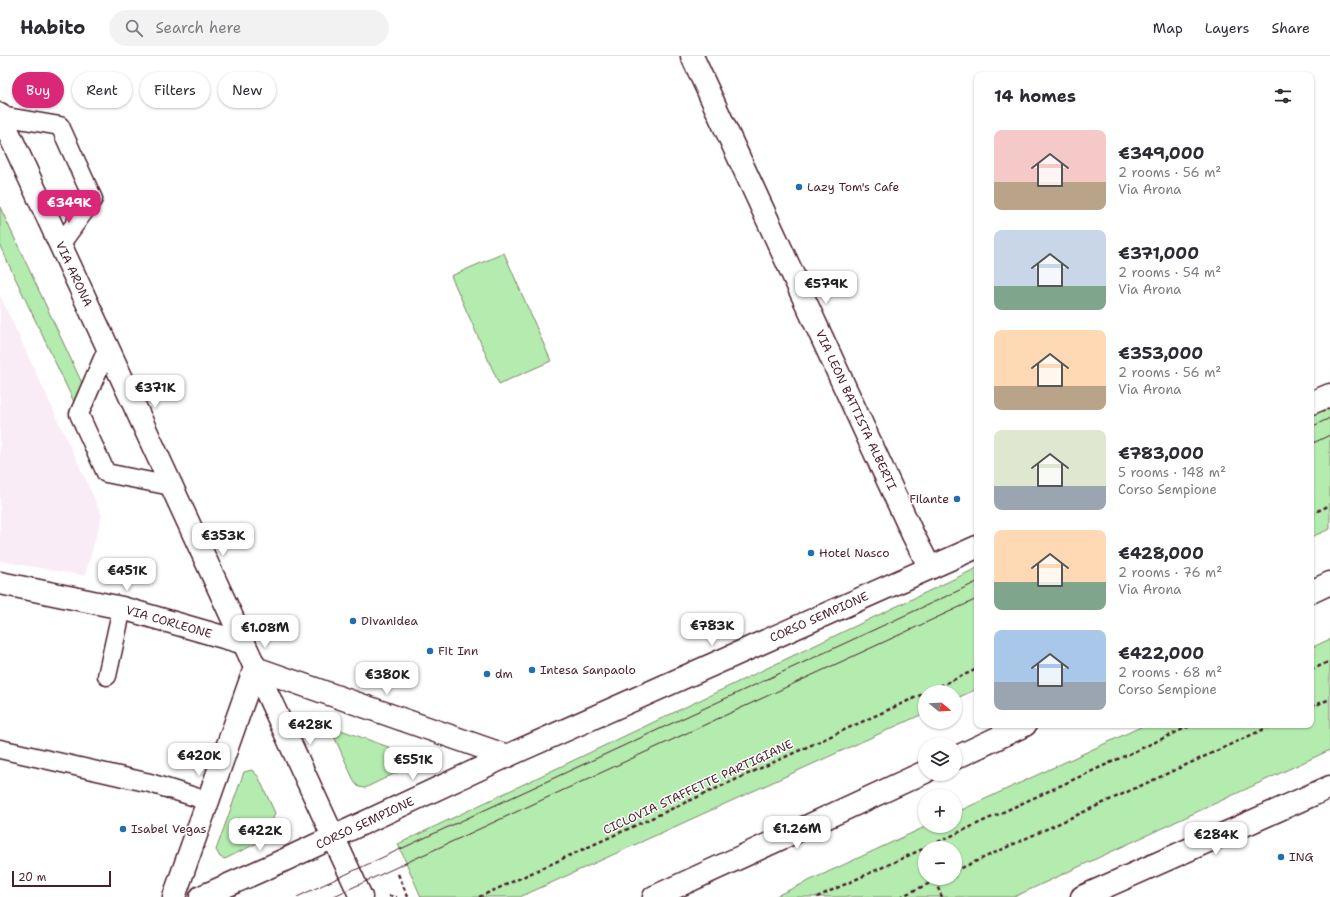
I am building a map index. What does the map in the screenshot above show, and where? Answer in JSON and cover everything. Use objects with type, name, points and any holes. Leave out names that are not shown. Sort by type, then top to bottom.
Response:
[{"type":"street","name":"VIA LEON BATTISTA ALBERTI","points":[[692,56],[910,528],[930,568]]},
{"type":"street","name":"VIA ARONA","points":[[0,115],[361,897]]},
{"type":"street","points":[[1314,402],[1330,394]]},
{"type":"street","name":"CORSO SEMPIONE","points":[[201,897],[333,838],[507,756],[974,548]]},
{"type":"street","name":"VIA CORLEONE","points":[[0,583],[122,608],[244,643]]},
{"type":"street","points":[[1314,591],[1330,583]]},
{"type":"street","points":[[174,897],[255,668],[507,756]]},
{"type":"street","points":[[962,755],[1019,728]]},
{"type":"street","points":[[654,897],[918,775]]},
{"type":"street","points":[[1082,897],[1330,787]]},
{"type":"lane","points":[[0,115],[60,126],[93,199],[60,245]]},
{"type":"lane","points":[[108,348],[79,414],[106,473],[171,486]]},
{"type":"lane","points":[[107,676],[122,608]]},
{"type":"lane","points":[[0,749],[150,784],[208,801]]},
{"type":"path","points":[[1314,513],[1330,506]]},
{"type":"path","points":[[1314,669],[1330,661]]},
{"type":"path","name":"CICLOVIA STAFFETTE PARTIGIANE","points":[[943,685],[974,671]]},
{"type":"path","name":"CICLOVIA STAFFETTE PARTIGIANE","points":[[479,897],[918,697]]},
{"type":"path","points":[[1314,707],[1330,699]]},
{"type":"path","points":[[940,841],[1185,728]]},
{"type":"path","points":[[962,869],[1267,728]]},
{"type":"path","points":[[817,897],[918,851]]},
{"type":"path","points":[[398,874],[408,897]]},
{"type":"path","points":[[900,897],[926,885]]},
{"type":"path","points":[[937,885],[942,897]]},
{"type":"shaded area","points":[[0,295],[102,515],[85,576],[0,561]]},
{"type":"green space","points":[[0,207],[82,383],[74,402],[0,246]]},
{"type":"green space","points":[[504,253],[551,361],[499,384],[451,276]]},
{"type":"green space","points":[[1330,400],[1330,529],[1314,536],[1314,408]]},
{"type":"green space","points":[[974,569],[974,690],[962,696],[962,685],[918,685],[918,716],[520,897],[421,897],[398,844]]},
{"type":"green space","points":[[1330,639],[1330,750],[1014,897],[774,897],[918,830],[918,833],[962,833],[962,810],[1139,728],[1314,728],[1314,647]]},
{"type":"green space","points":[[338,729],[411,755],[414,761],[412,765],[365,788],[359,787],[355,783],[333,734]]},
{"type":"green space","points":[[252,770],[258,776],[275,813],[265,839],[225,859],[220,857],[216,850],[244,772]]},
{"type":"tram line","points":[[1314,426],[1330,418]]},
{"type":"tram line","points":[[1314,443],[1330,435]]},
{"type":"tram line","points":[[297,897],[974,583]]},
{"type":"tram line","points":[[332,897],[974,600]]},
{"type":"place","name":"Lazy Tom's Cafe","points":[[799,187]]},
{"type":"place","name":"Filante","points":[[957,499]]},
{"type":"place","name":"Hotel Nasco","points":[[811,553]]},
{"type":"place","name":"Divanidea","points":[[353,621]]},
{"type":"place","name":"Fit Inn","points":[[430,651]]},
{"type":"place","name":"Intesa Sanpaolo","points":[[532,670]]},
{"type":"place","name":"dm","points":[[487,674]]},
{"type":"place","name":"Isabel Vegas","points":[[123,829]]},
{"type":"place","name":"ING","points":[[1281,857]]}]
